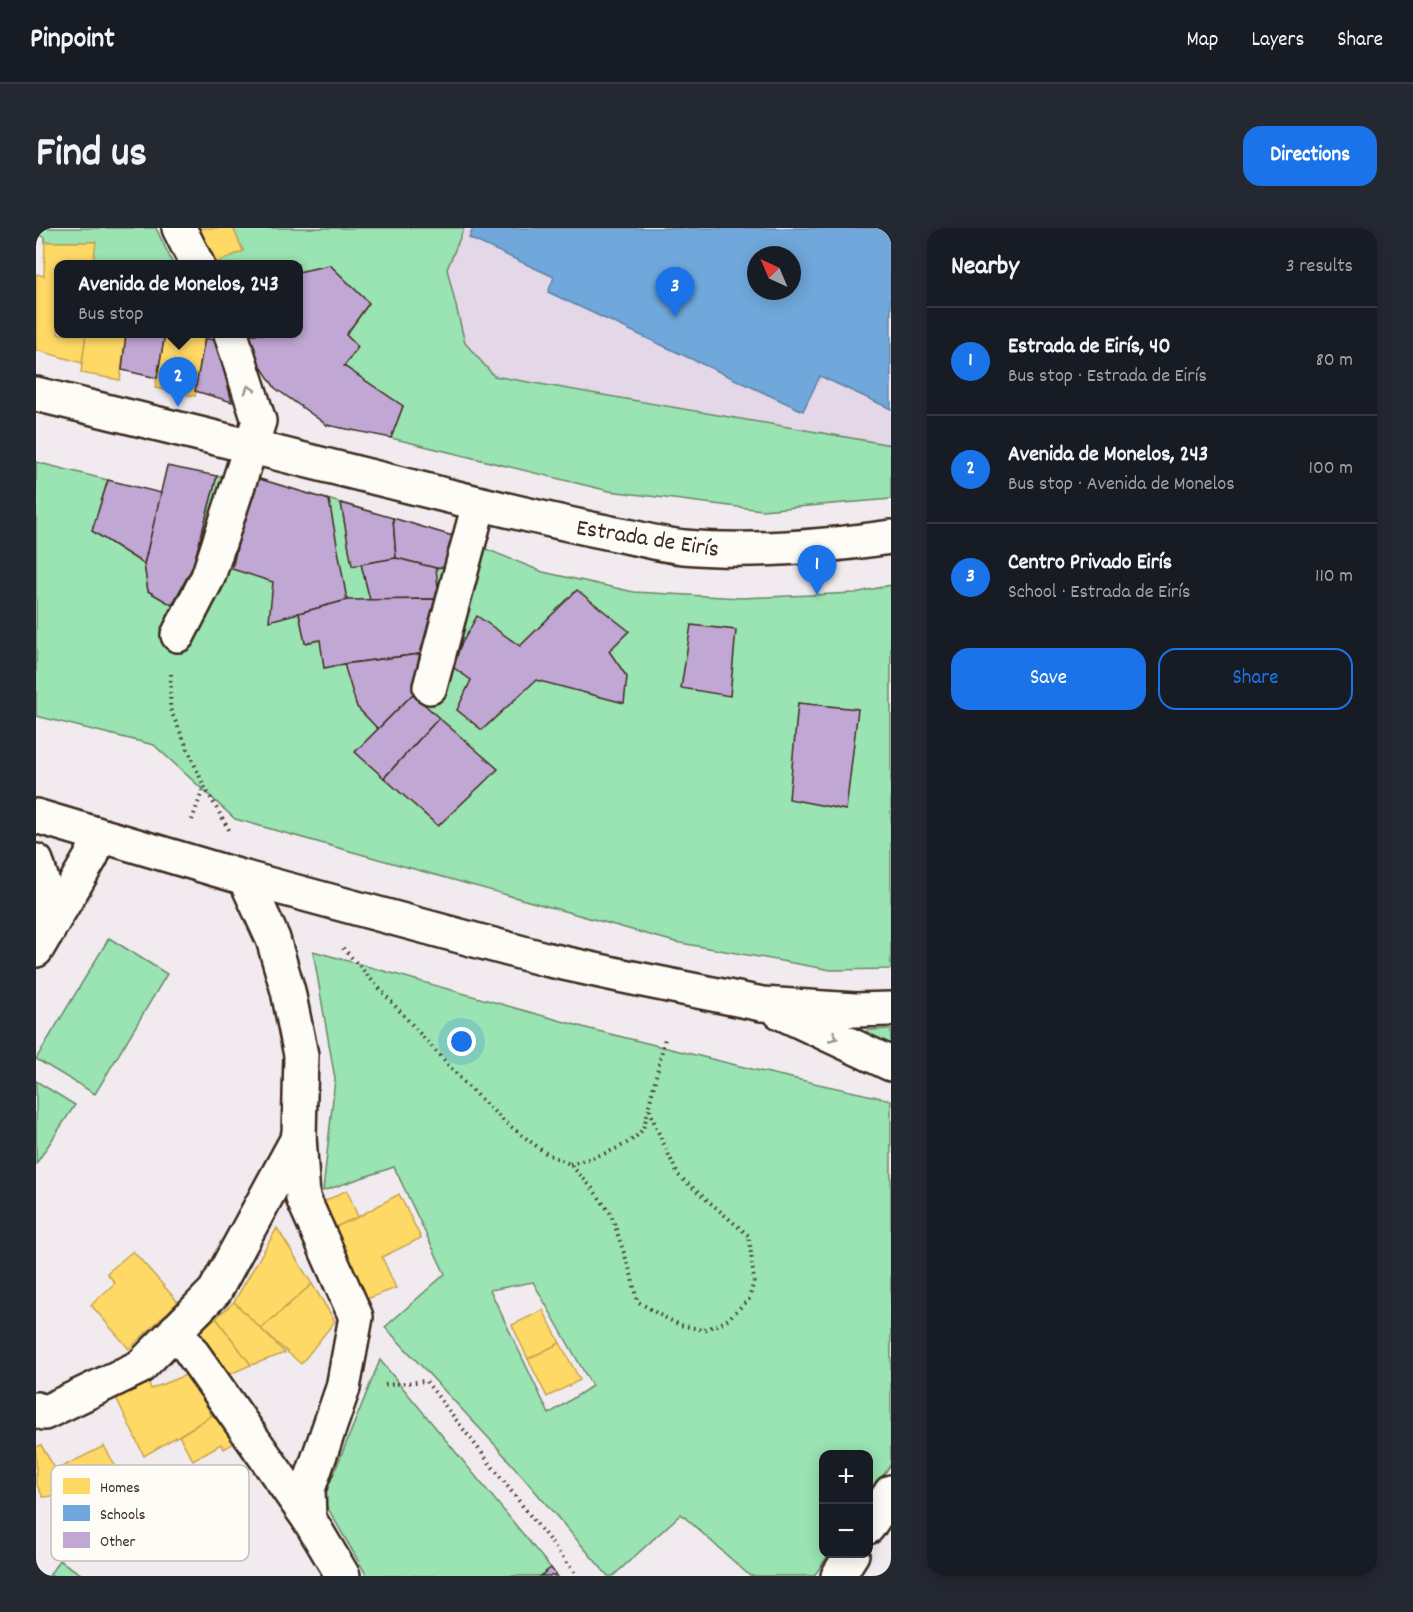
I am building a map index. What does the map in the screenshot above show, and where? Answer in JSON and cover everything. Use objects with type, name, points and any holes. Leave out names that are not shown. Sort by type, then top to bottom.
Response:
[{"type":"street","points":[[179,228],[195,260]]},
{"type":"street","points":[[178,635],[208,578],[259,421],[233,338]]},
{"type":"street","name":"Estrada de Eirís","points":[[36,394],[251,445],[302,460],[580,528],[682,547],[761,551],[891,537]]},
{"type":"street","points":[[430,687],[479,504]]},
{"type":"street","points":[[36,816],[245,878],[545,959],[762,1004],[855,1010],[891,1009]]},
{"type":"street","points":[[42,940],[91,857],[100,836]]},
{"type":"street","points":[[36,861],[46,893],[42,940]]},
{"type":"street","points":[[245,878],[273,939],[288,991],[301,1055],[299,1136],[303,1198],[356,1317],[343,1388],[308,1489],[309,1519]]},
{"type":"street","points":[[762,1004],[891,1064]]},
{"type":"street","points":[[36,1409],[44,1413],[140,1367],[215,1291],[299,1136]]},
{"type":"street","points":[[176,1330],[309,1519],[343,1576]]},
{"type":"street","points":[[873,1519],[891,1492]]},
{"type":"street","points":[[838,1576],[849,1558]]},
{"type":"path","points":[[178,635],[170,679],[170,709],[204,786],[232,836]]},
{"type":"path","points":[[191,822],[204,786]]},
{"type":"path","points":[[338,941],[469,1088],[506,1123],[547,1154],[570,1164],[592,1188],[611,1214],[632,1274],[637,1301],[660,1316],[680,1325],[704,1330],[726,1321],[748,1299],[754,1281],[749,1236],[678,1175],[655,1125],[649,1106]]},
{"type":"path","points":[[570,1164],[603,1155],[642,1130],[665,1038]]},
{"type":"path","points":[[426,1381],[577,1576]]},
{"type":"shaded area","points":[[464,228],[891,228],[891,445],[494,376],[465,343],[447,269]]},
{"type":"green space","points":[[36,228],[156,228],[171,260],[93,260],[95,242],[45,242],[45,237],[36,235]]},
{"type":"green space","points":[[233,228],[464,228],[447,269],[465,343],[494,376],[891,445],[891,499],[762,510],[609,491],[391,438],[403,406],[344,366],[358,347],[346,335],[369,303],[330,265],[303,271],[303,260],[222,260],[243,251]]},
{"type":"green space","points":[[36,462],[108,480],[92,531],[144,564],[148,591],[172,605],[193,566],[217,476],[253,477],[459,538],[543,572],[634,592],[741,598],[855,593],[891,585],[891,969],[831,970],[675,942],[235,819],[154,745],[36,716]]},
{"type":"green space","points":[[109,938],[167,974],[95,1094],[36,1059]]},
{"type":"green space","points":[[313,951],[590,1029],[760,1071],[891,1100],[891,1464],[873,1491],[873,1450],[819,1450],[819,1558],[826,1558],[814,1576],[750,1576],[681,1514],[613,1576],[608,1576],[497,1447],[385,1327],[445,1274],[394,1167],[323,1191],[335,1079]],"holes":[[[533,1282],[592,1386],[549,1414],[490,1290]]]},
{"type":"green space","points":[[891,1029],[891,1048],[864,1033],[868,1030]]},
{"type":"green space","points":[[36,1081],[75,1105],[36,1164]]},
{"type":"green space","points":[[380,1360],[551,1568],[540,1576],[367,1576],[323,1500]]},
{"type":"green space","points":[[61,1561],[84,1576],[49,1576]]},
{"type":"building: Homes","points":[[191,228],[233,228],[243,251],[222,260],[211,260]]},
{"type":"building: Homes","points":[[45,242],[96,242],[94,260],[54,260],[54,338],[85,338],[82,363],[36,350],[36,274],[44,276]]},
{"type":"building: Homes","points":[[85,338],[125,338],[120,380],[81,373]]},
{"type":"building: Homes","points":[[164,338],[204,338],[195,396],[155,388]]},
{"type":"building: Homes","points":[[347,1190],[358,1217],[331,1229],[321,1203]]},
{"type":"building: Homes","points":[[399,1194],[421,1238],[382,1257],[396,1288],[364,1300],[331,1229]]},
{"type":"building: Homes","points":[[277,1228],[312,1284],[261,1329],[234,1302]]},
{"type":"building: Homes","points":[[133,1251],[178,1302],[129,1349],[91,1305],[115,1283],[107,1273]]},
{"type":"building: Homes","points":[[312,1284],[335,1321],[301,1364],[261,1329]]},
{"type":"building: Homes","points":[[234,1302],[285,1353],[251,1365],[216,1318]]},
{"type":"building: Homes","points":[[543,1310],[560,1343],[528,1359],[512,1325]]},
{"type":"building: Homes","points":[[216,1318],[251,1365],[225,1376],[196,1334]]},
{"type":"building: Homes","points":[[560,1343],[580,1380],[547,1397],[528,1359]]},
{"type":"building: Homes","points":[[145,1373],[151,1389],[188,1374],[212,1416],[144,1456],[113,1391]]},
{"type":"building: Homes","points":[[219,1411],[239,1440],[224,1449],[221,1444],[193,1460],[179,1436]]},
{"type":"building: Homes","points":[[41,1445],[53,1465],[51,1465],[51,1496],[43,1497],[36,1483],[36,1447]]},
{"type":"building: Homes","points":[[104,1446],[115,1465],[66,1465]]},
{"type":"building: Schools","points":[[473,228],[891,228],[891,409],[820,376],[803,411],[548,292],[554,277],[469,238]]},
{"type":"building: Other","points":[[330,265],[369,303],[346,335],[358,347],[344,366],[403,406],[391,438],[327,425],[275,388],[252,353],[246,338],[303,338],[303,271]]},
{"type":"building: Other","points":[[126,338],[164,338],[157,378],[122,370]]},
{"type":"building: Other","points":[[205,338],[216,341],[232,402],[195,391]]},
{"type":"building: Other","points":[[167,466],[217,476],[193,566],[172,605],[148,591],[144,564]]},
{"type":"building: Other","points":[[253,477],[329,500],[347,600],[269,621],[273,582],[232,569]]},
{"type":"building: Other","points":[[108,480],[161,493],[144,564],[92,531]]},
{"type":"building: Other","points":[[341,503],[393,518],[396,558],[352,566]]},
{"type":"building: Other","points":[[393,518],[459,538],[449,566],[436,568],[396,558]]},
{"type":"building: Other","points":[[396,558],[436,568],[437,599],[370,600],[361,564]]},
{"type":"building: Other","points":[[577,590],[629,631],[609,651],[627,677],[624,703],[536,680],[482,730],[457,710],[471,680],[450,665],[477,616],[520,646]]},
{"type":"building: Other","points":[[437,599],[420,654],[324,668],[320,640],[305,643],[299,613],[347,600]]},
{"type":"building: Other","points":[[691,625],[736,630],[730,696],[681,688]]},
{"type":"building: Other","points":[[420,654],[413,694],[378,729],[357,707],[344,664]]},
{"type":"building: Other","points":[[413,694],[439,718],[384,778],[355,752]]},
{"type":"building: Other","points":[[798,703],[858,709],[846,810],[789,799]]},
{"type":"building: Other","points":[[439,718],[498,769],[438,826],[384,778]]},
{"type":"building: Other","points":[[551,1568],[557,1576],[540,1576]]},
{"type":"place","name":"Centro Privado Eirís","points":[[675,317]]},
{"type":"place","name":"Avenida de Monelos, 243","points":[[178,407]]},
{"type":"place","name":"Estrada de Eirís, 40","points":[[817,595]]}]
